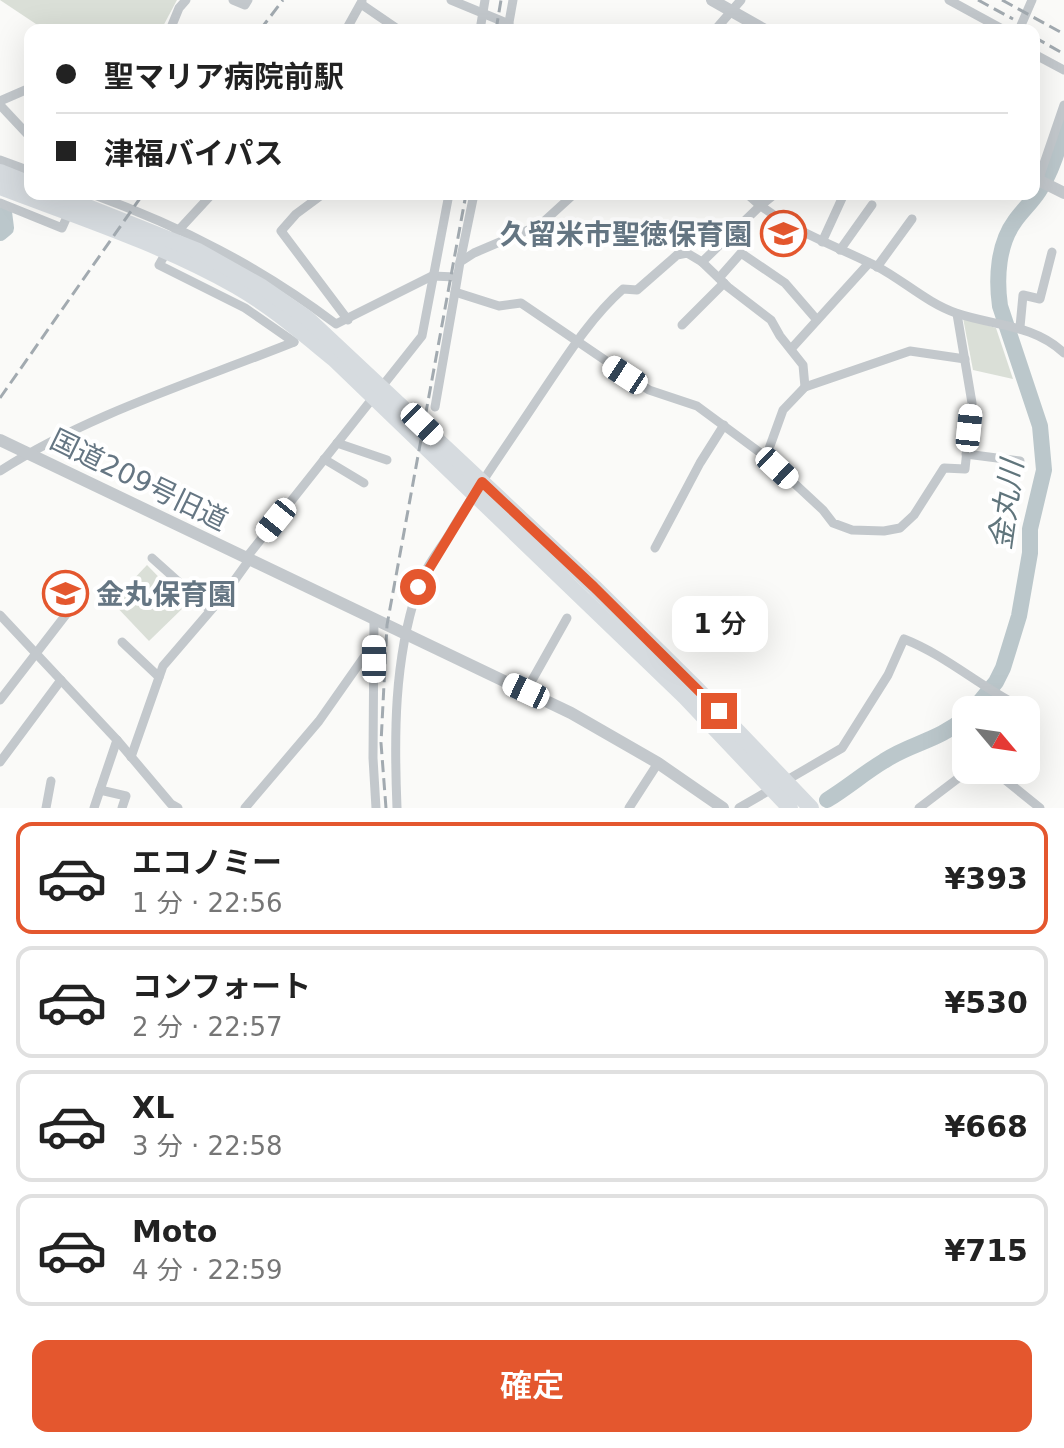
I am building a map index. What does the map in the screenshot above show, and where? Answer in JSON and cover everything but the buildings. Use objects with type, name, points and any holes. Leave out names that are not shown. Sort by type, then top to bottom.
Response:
[{"type":"highway","points":[[0,172],[24,182]]},
{"type":"highway","points":[[0,187],[24,197]]},
{"type":"highway","points":[[33,200],[240,281]]},
{"type":"highway","points":[[70,200],[198,251],[377,391],[685,697],[780,785],[811,808]]},
{"type":"highway","points":[[780,785],[790,808]]},
{"type":"street","points":[[172,24],[186,0]]},
{"type":"street","points":[[233,0],[245,5],[248,0]]},
{"type":"street","points":[[451,0],[503,24]]},
{"type":"street","points":[[481,24],[485,0]]},
{"type":"street","points":[[509,24],[513,0]]},
{"type":"street","points":[[712,0],[754,24]]},
{"type":"street","points":[[720,24],[741,0]]},
{"type":"street","points":[[949,0],[993,24]]},
{"type":"street","points":[[1022,24],[1032,0]]},
{"type":"street","points":[[349,24],[362,2],[391,24]]},
{"type":"street","points":[[1040,57],[1064,70]]},
{"type":"street","points":[[24,91],[0,103],[24,130]]},
{"type":"street","points":[[1040,168],[1064,105]]},
{"type":"street","points":[[0,160],[24,169]]},
{"type":"street","points":[[1040,181],[1062,192]]},
{"type":"street","points":[[0,203],[62,228],[74,200]]},
{"type":"street","points":[[107,200],[178,229],[254,267],[336,324],[432,276],[456,277]]},
{"type":"street","points":[[0,471],[27,453],[99,419],[294,342],[245,308],[159,265],[178,229],[206,200]]},
{"type":"street","points":[[315,200],[296,214],[281,231],[348,320]]},
{"type":"street","points":[[131,757],[163,666],[247,563],[246,558],[422,336],[448,200]]},
{"type":"street","points":[[435,407],[456,277],[473,200]]},
{"type":"street","points":[[460,262],[540,225],[567,200]]},
{"type":"street","points":[[754,200],[822,242],[873,265],[957,314],[1020,327],[1051,340],[1064,353]]},
{"type":"street","points":[[702,262],[768,200]]},
{"type":"street","points":[[822,242],[841,200]]},
{"type":"street","points":[[840,250],[872,205]]},
{"type":"street","points":[[791,349],[873,265],[912,219]]},
{"type":"street","points":[[1020,327],[1023,295],[1040,299],[1052,252]]},
{"type":"street","points":[[397,808],[395,745],[404,635],[418,587],[478,488],[576,343],[623,289],[637,290],[677,255],[687,253],[771,320],[803,365],[805,387]]},
{"type":"street","points":[[682,325],[722,281],[741,253],[785,283],[817,320]]},
{"type":"street","points":[[455,292],[499,306],[521,303],[649,390],[697,406],[766,457],[833,523],[852,530],[900,528],[914,515],[944,468],[965,469],[972,403],[957,314]]},
{"type":"street","points":[[766,457],[783,410],[805,387],[910,351],[965,359]]},
{"type":"street","points":[[655,548],[724,425]]},
{"type":"street","name":"国道209号旧道","points":[[0,440],[526,691],[658,763],[723,808]]},
{"type":"street","points":[[337,443],[387,460]]},
{"type":"street","points":[[966,454],[1020,461]]},
{"type":"street","points":[[324,459],[364,483]]},
{"type":"street","points":[[152,558],[210,610]]},
{"type":"street","points":[[0,700],[4,688],[36,654],[78,599]]},
{"type":"street","points":[[0,615],[117,740],[173,807]]},
{"type":"street","points":[[526,691],[567,618]]},
{"type":"street","points":[[374,620],[373,758],[376,808]]},
{"type":"street","points":[[739,808],[842,748],[888,675],[904,639],[932,650],[967,677],[1001,696]]},
{"type":"street","points":[[122,642],[159,677]]},
{"type":"street","points":[[245,808],[319,721],[364,657],[374,659]]},
{"type":"street","points":[[0,762],[61,680]]},
{"type":"street","points":[[94,808],[117,740]]},
{"type":"street","points":[[629,808],[658,763]]},
{"type":"street","points":[[46,808],[51,781]]},
{"type":"street","points":[[919,808],[952,783]]},
{"type":"street","points":[[1010,784],[1040,808]]},
{"type":"street","points":[[100,790],[126,796],[122,808]]},
{"type":"shaded area","points":[[0,0],[177,0],[164,24],[36,24]]},
{"type":"shaded area","points":[[963,318],[996,328],[1013,379],[973,370]]},
{"type":"shaded area","points":[[147,565],[186,605],[149,641],[112,602]]},
{"type":"waterway","name":"金丸川","points":[[1040,189],[1048,176],[1064,127]]},
{"type":"waterway","name":"金丸川","points":[[984,696],[1003,668],[1019,616],[1030,553],[1030,529],[1044,470],[1040,426],[1000,306],[998,284],[1000,262],[1009,230],[1032,200]]},
{"type":"waterway","points":[[0,233],[6,228],[4,212]]},
{"type":"waterway","name":"金丸川","points":[[827,800],[894,755],[952,727]]},
{"type":"railway","points":[[265,24],[283,0]]},
{"type":"railway","points":[[497,24],[501,0]]},
{"type":"railway","points":[[978,0],[1013,19]]},
{"type":"railway","points":[[1002,0],[1064,34]]},
{"type":"railway","points":[[1040,40],[1064,54]]},
{"type":"railway","points":[[0,398],[139,200]]},
{"type":"railway","points":[[386,808],[381,743],[387,625],[465,200]]},
{"type":"place","name":"久留米市聖徳保育園","points":[[783,234]]},
{"type":"place","name":"金丸保育園","points":[[65,594]]},
{"type":"route","points":[[418,587],[482,482],[719,711]]}]
